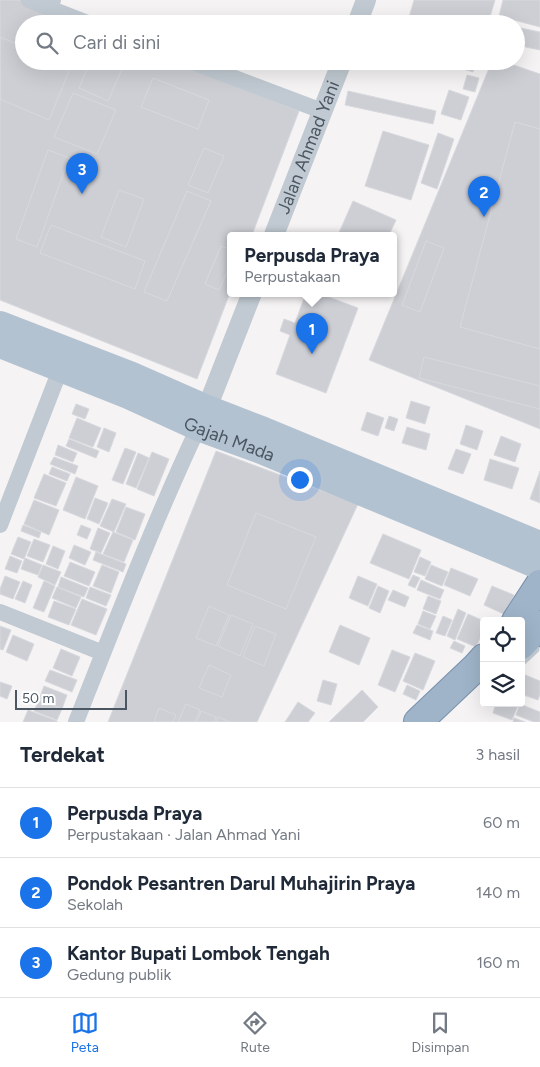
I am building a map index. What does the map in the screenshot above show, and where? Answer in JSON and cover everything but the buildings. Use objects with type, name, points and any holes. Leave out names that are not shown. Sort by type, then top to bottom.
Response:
[{"type":"highway","points":[[519,617],[540,584]]},
{"type":"highway","points":[[525,641],[540,625]]},
{"type":"highway","points":[[418,722],[480,662]]},
{"type":"highway","points":[[446,722],[480,688]]},
{"type":"main road","name":"Gajah Mada","points":[[0,324],[124,368],[202,418],[261,451],[326,482],[540,567]]},
{"type":"main road","name":"Gajah Mada","points":[[0,346],[128,396],[202,418],[264,430],[540,544]]},
{"type":"street","points":[[30,0],[51,4],[72,15]]},
{"type":"street","points":[[360,15],[366,0]]},
{"type":"street","points":[[214,70],[322,111]]},
{"type":"street","name":"Jalan Ahmad Yani","points":[[275,232],[338,70]]},
{"type":"street","points":[[76,722],[150,537],[202,418],[250,297]]},
{"type":"street","points":[[0,525],[60,370]]},
{"type":"street","points":[[0,612],[103,653]]},
{"type":"lane","points":[[525,658],[540,644]]},
{"type":"place","name":"Kantor Bupati Lombok Tengah","points":[[82,194]]},
{"type":"place","name":"Pondok Pesantren Darul Muhajirin Praya","points":[[484,217]]},
{"type":"place","name":"Perpusda Praya","points":[[312,354]]}]
